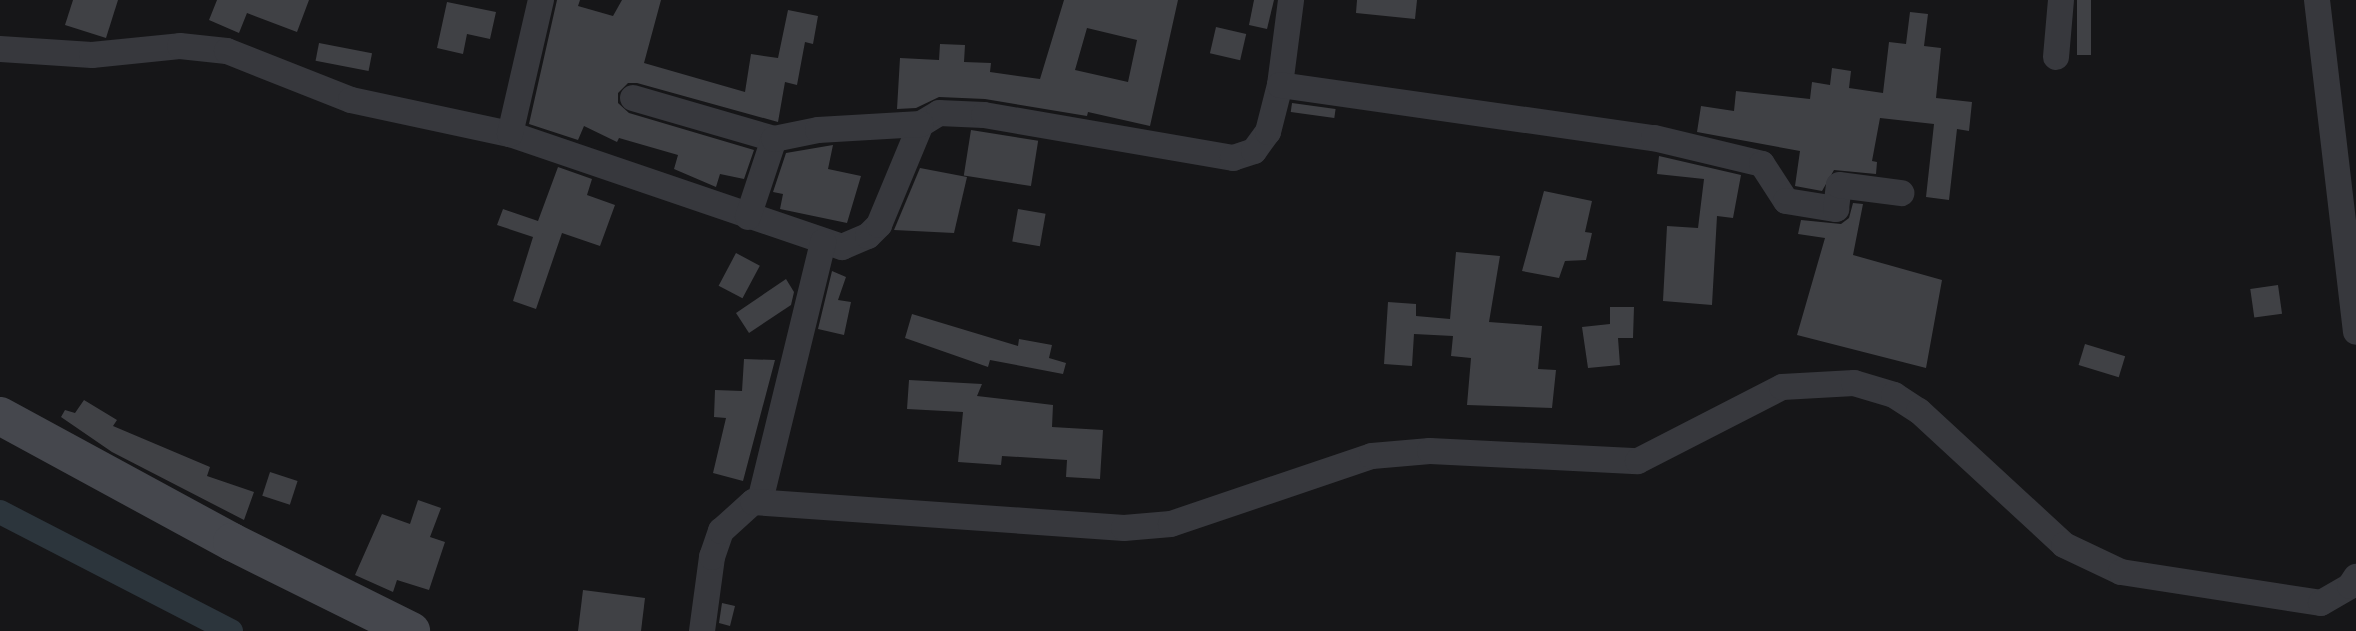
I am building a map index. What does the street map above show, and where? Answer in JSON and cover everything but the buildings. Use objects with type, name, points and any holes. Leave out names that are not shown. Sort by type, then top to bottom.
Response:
[{"type":"street","points":[[510,134],[541,0]]},
{"type":"street","points":[[633,98],[774,139],[818,130],[921,124],[947,112],[984,115],[1233,158],[1261,143],[1280,85],[1291,0]]},
{"type":"street","points":[[2056,57],[2061,0]]},
{"type":"street","points":[[2317,0],[2356,332]]},
{"type":"street","points":[[0,49],[92,55],[200,46],[248,58],[351,100],[510,134],[823,242],[853,245],[879,225],[921,124]]},
{"type":"street","points":[[1280,85],[1654,138],[1762,164],[1786,201],[1836,209],[1839,185],[1901,193]]},
{"type":"street","points":[[748,217],[774,139]]},
{"type":"street","points":[[760,501],[823,242]]},
{"type":"street","points":[[702,631],[712,557],[721,531],[735,513],[760,501],[1124,528],[1171,524],[1372,456],[1430,451],[1638,461],[1782,387],[1854,383],[1894,395],[1919,411],[2014,504],[2064,545],[2121,572],[2321,603],[2334,598],[2356,577]]},
{"type":"street","points":[[0,416],[232,542],[411,631]]},
{"type":"waterway","points":[[0,512],[231,631]]}]
